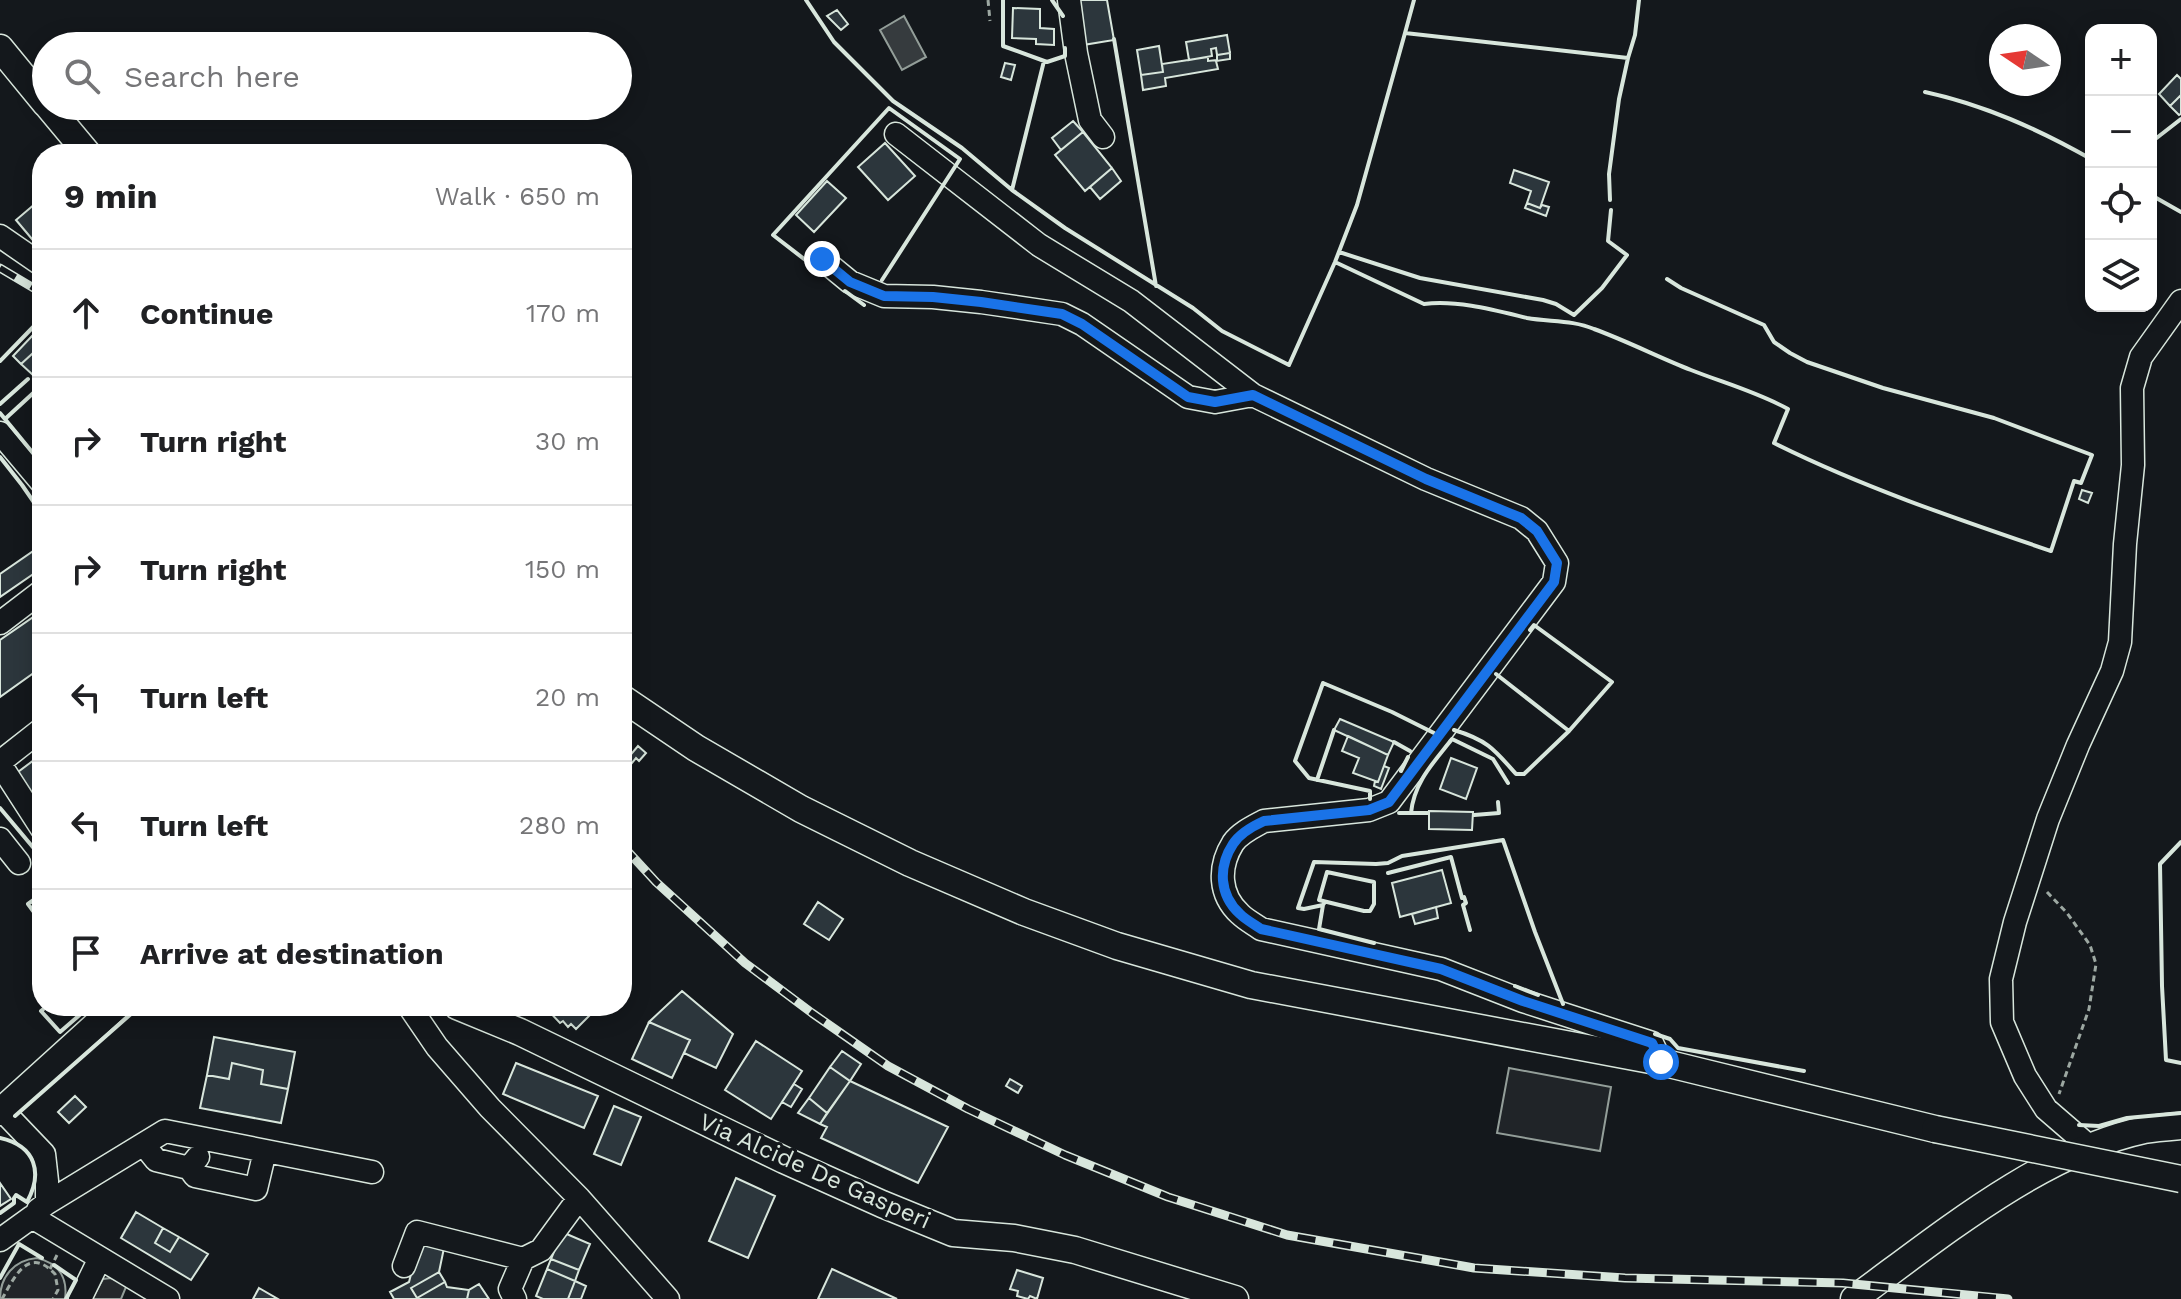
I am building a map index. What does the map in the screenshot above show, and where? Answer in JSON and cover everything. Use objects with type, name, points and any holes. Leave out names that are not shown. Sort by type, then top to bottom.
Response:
[{"type":"main road","points":[[0,48],[32,87]]},
{"type":"main road","points":[[60,120],[80,144]]},
{"type":"main road","points":[[632,705],[696,748],[801,809],[967,888],[1117,946],[1251,985],[1661,1062],[1935,1129],[2181,1179]]},
{"type":"main road","points":[[1,1111],[106,1016]]},
{"type":"main road","name":"Via Alcide De Gasperi","points":[[481,1016],[770,1153],[953,1233],[1014,1238],[1075,1250],[1227,1298]]},
{"type":"main road","points":[[1854,1299],[1940,1236],[2032,1175],[2090,1147],[2145,1130],[2181,1126]]},
{"type":"street","points":[[1069,0],[1090,120],[1103,137]]},
{"type":"street","points":[[896,134],[1039,245],[1131,301],[1253,395],[1426,479],[1521,518],[1537,531],[1557,563],[1554,582],[1389,802],[1369,810],[1264,821],[1249,829],[1234,842],[1222,868],[1224,891],[1238,913],[1261,929],[1441,969],[1523,1001],[1652,1043],[1661,1062]]},
{"type":"street","points":[[0,236],[32,258]]},
{"type":"street","points":[[822,259],[850,282],[884,296],[933,297],[1062,314],[1082,324],[1188,397],[1215,402],[1253,395]]},
{"type":"street","points":[[2090,1147],[2046,1109],[2025,1076],[2002,1022],[2001,979],[2015,922],[2048,819],[2112,671],[2120,642],[2133,465],[2132,388],[2141,357],[2181,301]]},
{"type":"street","points":[[0,433],[32,471]]},
{"type":"street","points":[[0,623],[32,599]]},
{"type":"street","points":[[32,737],[0,763],[32,813]]},
{"type":"street","points":[[0,839],[19,863]]},
{"type":"street","points":[[416,1016],[437,1047],[490,1108],[579,1198],[668,1299]]},
{"type":"street","points":[[1,1111],[44,1154],[47,1181],[39,1210]]},
{"type":"street","points":[[0,1240],[39,1210],[165,1131],[372,1172]]},
{"type":"street","points":[[189,1168],[211,1141]]},
{"type":"street","points":[[144,1145],[156,1160],[189,1168],[195,1176],[256,1189],[265,1151]]},
{"type":"street","points":[[515,1299],[510,1289],[523,1259],[541,1250],[579,1198]]},
{"type":"street","points":[[39,1210],[100,1258],[168,1299]]},
{"type":"street","points":[[404,1266],[417,1232],[523,1259]]},
{"type":"street","points":[[80,1299],[100,1258]]},
{"type":"path","points":[[988,0],[990,21]]},
{"type":"path","points":[[2030,874],[2067,913],[2090,945],[2096,964],[2089,1009],[2059,1095],[2046,1109]]},
{"type":"path","points":[[2,1299],[19,1270],[34,1264],[49,1268],[55,1274],[58,1290],[53,1299]]},
{"type":"shaded area","points":[[904,16],[926,57],[902,70],[880,30]]},
{"type":"shaded area","points":[[1509,1068],[1611,1087],[1600,1151],[1497,1133]]},
{"type":"shaded area","points":[[37,1258],[51,1263],[60,1272],[65,1284],[65,1299],[0,1299],[10,1271],[22,1262]]},
{"type":"shaded area","points":[[111,1278],[126,1287],[121,1299],[92,1299],[103,1279]]},
{"type":"building","points":[[1074,0],[1107,0],[1114,40],[1083,45]]},
{"type":"building","points":[[1013,8],[1040,9],[1040,28],[1054,29],[1054,45],[1036,44],[1036,39],[1012,38]]},
{"type":"building","points":[[837,10],[848,24],[841,30],[827,16]]},
{"type":"building","points":[[1227,35],[1230,53],[1217,55],[1216,48],[1211,49],[1212,56],[1189,60],[1186,42]]},
{"type":"building","points":[[1159,46],[1163,72],[1141,75],[1137,50]]},
{"type":"building","points":[[1230,53],[1230,59],[1216,61],[1218,69],[1165,78],[1166,86],[1143,90],[1141,75],[1163,72],[1162,64],[1208,57],[1208,61],[1217,60],[1217,55]]},
{"type":"building","points":[[1005,63],[1015,65],[1011,80],[1001,77]]},
{"type":"building","points":[[2177,75],[2181,79],[2181,95],[2170,106],[2159,94]]},
{"type":"building","points":[[2181,95],[2181,114],[2179,115],[2170,106]]},
{"type":"building","points":[[1073,121],[1083,132],[1061,150],[1052,138]]},
{"type":"building","points":[[1083,132],[1112,168],[1085,191],[1055,155]]},
{"type":"building","points":[[885,143],[915,176],[888,200],[858,167]]},
{"type":"building","points":[[1112,168],[1121,181],[1100,199],[1090,187]]},
{"type":"building","points":[[1514,170],[1549,182],[1540,208],[1527,203],[1531,191],[1510,183]]},
{"type":"building","points":[[827,181],[846,198],[814,232],[796,215]]},
{"type":"building","points":[[1527,203],[1540,208],[1542,205],[1549,207],[1546,216],[1525,208]]},
{"type":"building","points":[[32,206],[32,239],[16,220]]},
{"type":"building","points":[[32,336],[32,354],[21,364],[13,356]]},
{"type":"building","points":[[32,354],[32,374],[21,364]]},
{"type":"building","points":[[2082,490],[2092,493],[2088,503],[2079,499]]},
{"type":"building","points":[[32,552],[32,575],[0,597],[0,574]]},
{"type":"building","points":[[32,618],[32,674],[0,697],[0,640]]},
{"type":"building","points":[[1340,719],[1394,742],[1388,755],[1334,730]]},
{"type":"building","points":[[1348,736],[1388,755],[1378,782],[1353,773],[1359,758],[1342,751]]},
{"type":"building","points":[[638,746],[646,753],[639,761],[636,758],[632,763],[632,753]]},
{"type":"building","points":[[1451,758],[1477,768],[1466,799],[1440,789]]},
{"type":"building","points":[[32,762],[32,797],[14,775]]},
{"type":"building","points":[[1384,766],[1389,768],[1381,789],[1374,786]]},
{"type":"building","points":[[1429,811],[1473,812],[1472,830],[1429,829]]},
{"type":"building","points":[[1442,870],[1451,903],[1400,917],[1392,883]]},
{"type":"building","points":[[818,902],[843,919],[829,940],[804,924]]},
{"type":"building","points":[[1436,907],[1438,918],[1415,924],[1412,914]]},
{"type":"building","points":[[682,991],[733,1034],[716,1068],[684,1053],[690,1040],[649,1022]]},
{"type":"building","points":[[553,1016],[589,1016],[576,1029],[571,1024],[568,1027],[563,1021],[560,1023]]},
{"type":"building","points":[[649,1022],[690,1040],[672,1078],[632,1059]]},
{"type":"building","points":[[214,1037],[295,1052],[288,1089],[261,1084],[263,1070],[232,1063],[229,1079],[207,1075]]},
{"type":"building","points":[[756,1041],[802,1071],[771,1119],[725,1090]]},
{"type":"building","points":[[842,1051],[861,1064],[850,1081],[830,1067]]},
{"type":"building","points":[[232,1063],[263,1070],[261,1084],[288,1089],[281,1123],[200,1108],[207,1075],[229,1079]]},
{"type":"building","points":[[516,1063],[598,1096],[584,1128],[503,1094]]},
{"type":"building","points":[[830,1067],[850,1081],[827,1113],[809,1098]]},
{"type":"building","points":[[1010,1079],[1022,1086],[1018,1093],[1006,1086]]},
{"type":"building","points":[[850,1081],[948,1127],[918,1183],[821,1138],[827,1127],[820,1124]]},
{"type":"building","points":[[794,1084],[802,1089],[791,1107],[782,1102]]},
{"type":"building","points":[[75,1096],[86,1107],[69,1123],[58,1112]]},
{"type":"building","points":[[809,1098],[827,1113],[820,1124],[798,1113]]},
{"type":"building","points":[[614,1106],[641,1117],[621,1165],[594,1154]]},
{"type":"building","points":[[736,1178],[775,1196],[748,1258],[709,1241]]},
{"type":"building","points":[[0,1183],[11,1199],[0,1206]]},
{"type":"building","points":[[136,1212],[163,1228],[155,1243],[170,1252],[179,1237],[208,1254],[191,1280],[121,1238]]},
{"type":"building","points":[[163,1228],[179,1237],[170,1252],[155,1243]]},
{"type":"building","points":[[562,1232],[590,1244],[579,1270],[551,1259]]},
{"type":"building","points":[[419,1243],[444,1248],[439,1272],[411,1288],[417,1298],[445,1282],[447,1287],[469,1290],[467,1299],[394,1299],[390,1292],[409,1282]]},
{"type":"building","points":[[551,1259],[579,1270],[575,1281],[547,1269]]},
{"type":"building","points":[[547,1269],[575,1281],[568,1299],[536,1296]]},
{"type":"building","points":[[832,1269],[897,1299],[818,1299]]},
{"type":"building","points":[[1017,1270],[1043,1278],[1037,1299],[1017,1296],[1018,1291],[1010,1289]]},
{"type":"building","points":[[439,1272],[445,1282],[417,1298],[411,1288]]},
{"type":"building","points":[[575,1281],[586,1286],[581,1299],[568,1299]]},
{"type":"building","points":[[479,1284],[489,1299],[467,1299],[469,1290]]},
{"type":"building","points":[[259,1288],[278,1299],[253,1299]]},
{"type":"railway","points":[[0,268],[32,287]]},
{"type":"railway","points":[[632,856],[656,882],[745,963],[888,1066],[968,1109],[1065,1155],[1168,1197],[1287,1235],[1474,1268],[1625,1278],[1843,1283],[2008,1299]]},
{"type":"wall","points":[[806,0],[834,42],[893,101],[962,148],[1012,190],[1065,228],[1193,308],[1222,331],[1289,365],[1357,205],[1405,33],[1628,58],[1609,174],[1610,200]]},
{"type":"wall","points":[[1003,0],[1003,46],[1047,62],[1065,56],[1065,48]]},
{"type":"wall","points":[[1052,0],[1063,16]]},
{"type":"wall","points":[[1405,33],[1414,0]]},
{"type":"wall","points":[[1628,58],[1635,35],[1639,0]]},
{"type":"wall","points":[[1114,39],[1156,286]]},
{"type":"wall","points":[[1012,190],[1044,61]]},
{"type":"wall","points":[[1925,92],[2011,119],[2085,156]]},
{"type":"wall","points":[[817,269],[773,235],[889,108],[960,159],[882,280]]},
{"type":"wall","points":[[2157,138],[2181,119]]},
{"type":"wall","points":[[2157,198],[2181,212]]},
{"type":"wall","points":[[1339,252],[1420,278],[1543,300],[1574,315],[1602,288],[1627,255],[1608,241],[1611,210]]},
{"type":"wall","points":[[1335,262],[1424,304],[1463,305],[1586,326],[1752,393],[1788,409],[1774,443],[1876,488],[2051,551],[2074,481],[2081,483],[2092,455],[1994,418],[1883,388],[1807,362],[1774,342],[1764,325],[1667,279]]},
{"type":"wall","points":[[845,291],[864,305]]},
{"type":"wall","points":[[0,361],[32,328]]},
{"type":"wall","points":[[0,404],[28,379]]},
{"type":"wall","points":[[5,419],[32,394]]},
{"type":"wall","points":[[0,413],[32,452]]},
{"type":"wall","points":[[0,457],[32,500]]},
{"type":"wall","points":[[1454,730],[1482,742],[1516,774],[1524,774],[1569,731],[1612,682],[1534,625],[1530,630]]},
{"type":"wall","points":[[1496,674],[1569,731]]},
{"type":"wall","points":[[1370,799],[1370,791],[1309,778],[1295,761],[1323,683],[1434,733]]},
{"type":"wall","points":[[1317,780],[1334,730]]},
{"type":"wall","points":[[1411,813],[1421,782],[1452,739],[1493,759],[1508,783]]},
{"type":"wall","points":[[1394,742],[1410,751]]},
{"type":"wall","points":[[1401,771],[1408,757]]},
{"type":"wall","points":[[1474,815],[1499,813],[1498,802]]},
{"type":"wall","points":[[0,808],[32,846]]},
{"type":"wall","points":[[1399,813],[1428,813]]},
{"type":"wall","points":[[1325,902],[1323,905],[1298,908],[1314,862],[1388,863],[1402,856],[1503,840],[1563,1004]]},
{"type":"wall","points":[[2181,842],[2160,864],[2166,1060],[2181,1063]]},
{"type":"wall","points":[[1388,873],[1451,857],[1466,903],[1463,905],[1470,930]]},
{"type":"wall","points":[[1327,872],[1374,882],[1374,904],[1370,911],[1319,900],[1327,872]]},
{"type":"wall","points":[[32,901],[28,904],[32,909]]},
{"type":"wall","points":[[1323,905],[1319,929],[1374,943]]},
{"type":"wall","points":[[1515,986],[1538,995]]},
{"type":"wall","points":[[46,1016],[60,1032],[78,1016]]},
{"type":"wall","points":[[15,1116],[129,1016]]},
{"type":"wall","points":[[1655,1034],[1670,1039],[1678,1048],[1804,1071]]},
{"type":"wall","points":[[2079,1125],[2099,1126],[2127,1118],[2181,1113]]},
{"type":"wall","points":[[0,1138],[22,1147],[29,1154],[35,1181],[27,1202],[16,1195],[14,1203],[0,1213]]},
{"type":"wall","points":[[0,1278],[19,1244],[42,1258]]},
{"type":"wall","points":[[54,1265],[76,1280],[66,1299]]},
{"type":"route","points":[[822,259],[850,282],[884,296],[933,297],[1062,314],[1082,324],[1188,397],[1215,402],[1253,395],[1426,479],[1521,518],[1537,531],[1557,563],[1554,582],[1389,802],[1369,810],[1264,821],[1249,829],[1234,842],[1222,868],[1224,891],[1238,913],[1261,929],[1441,969],[1523,1001],[1652,1043],[1661,1062]]}]
